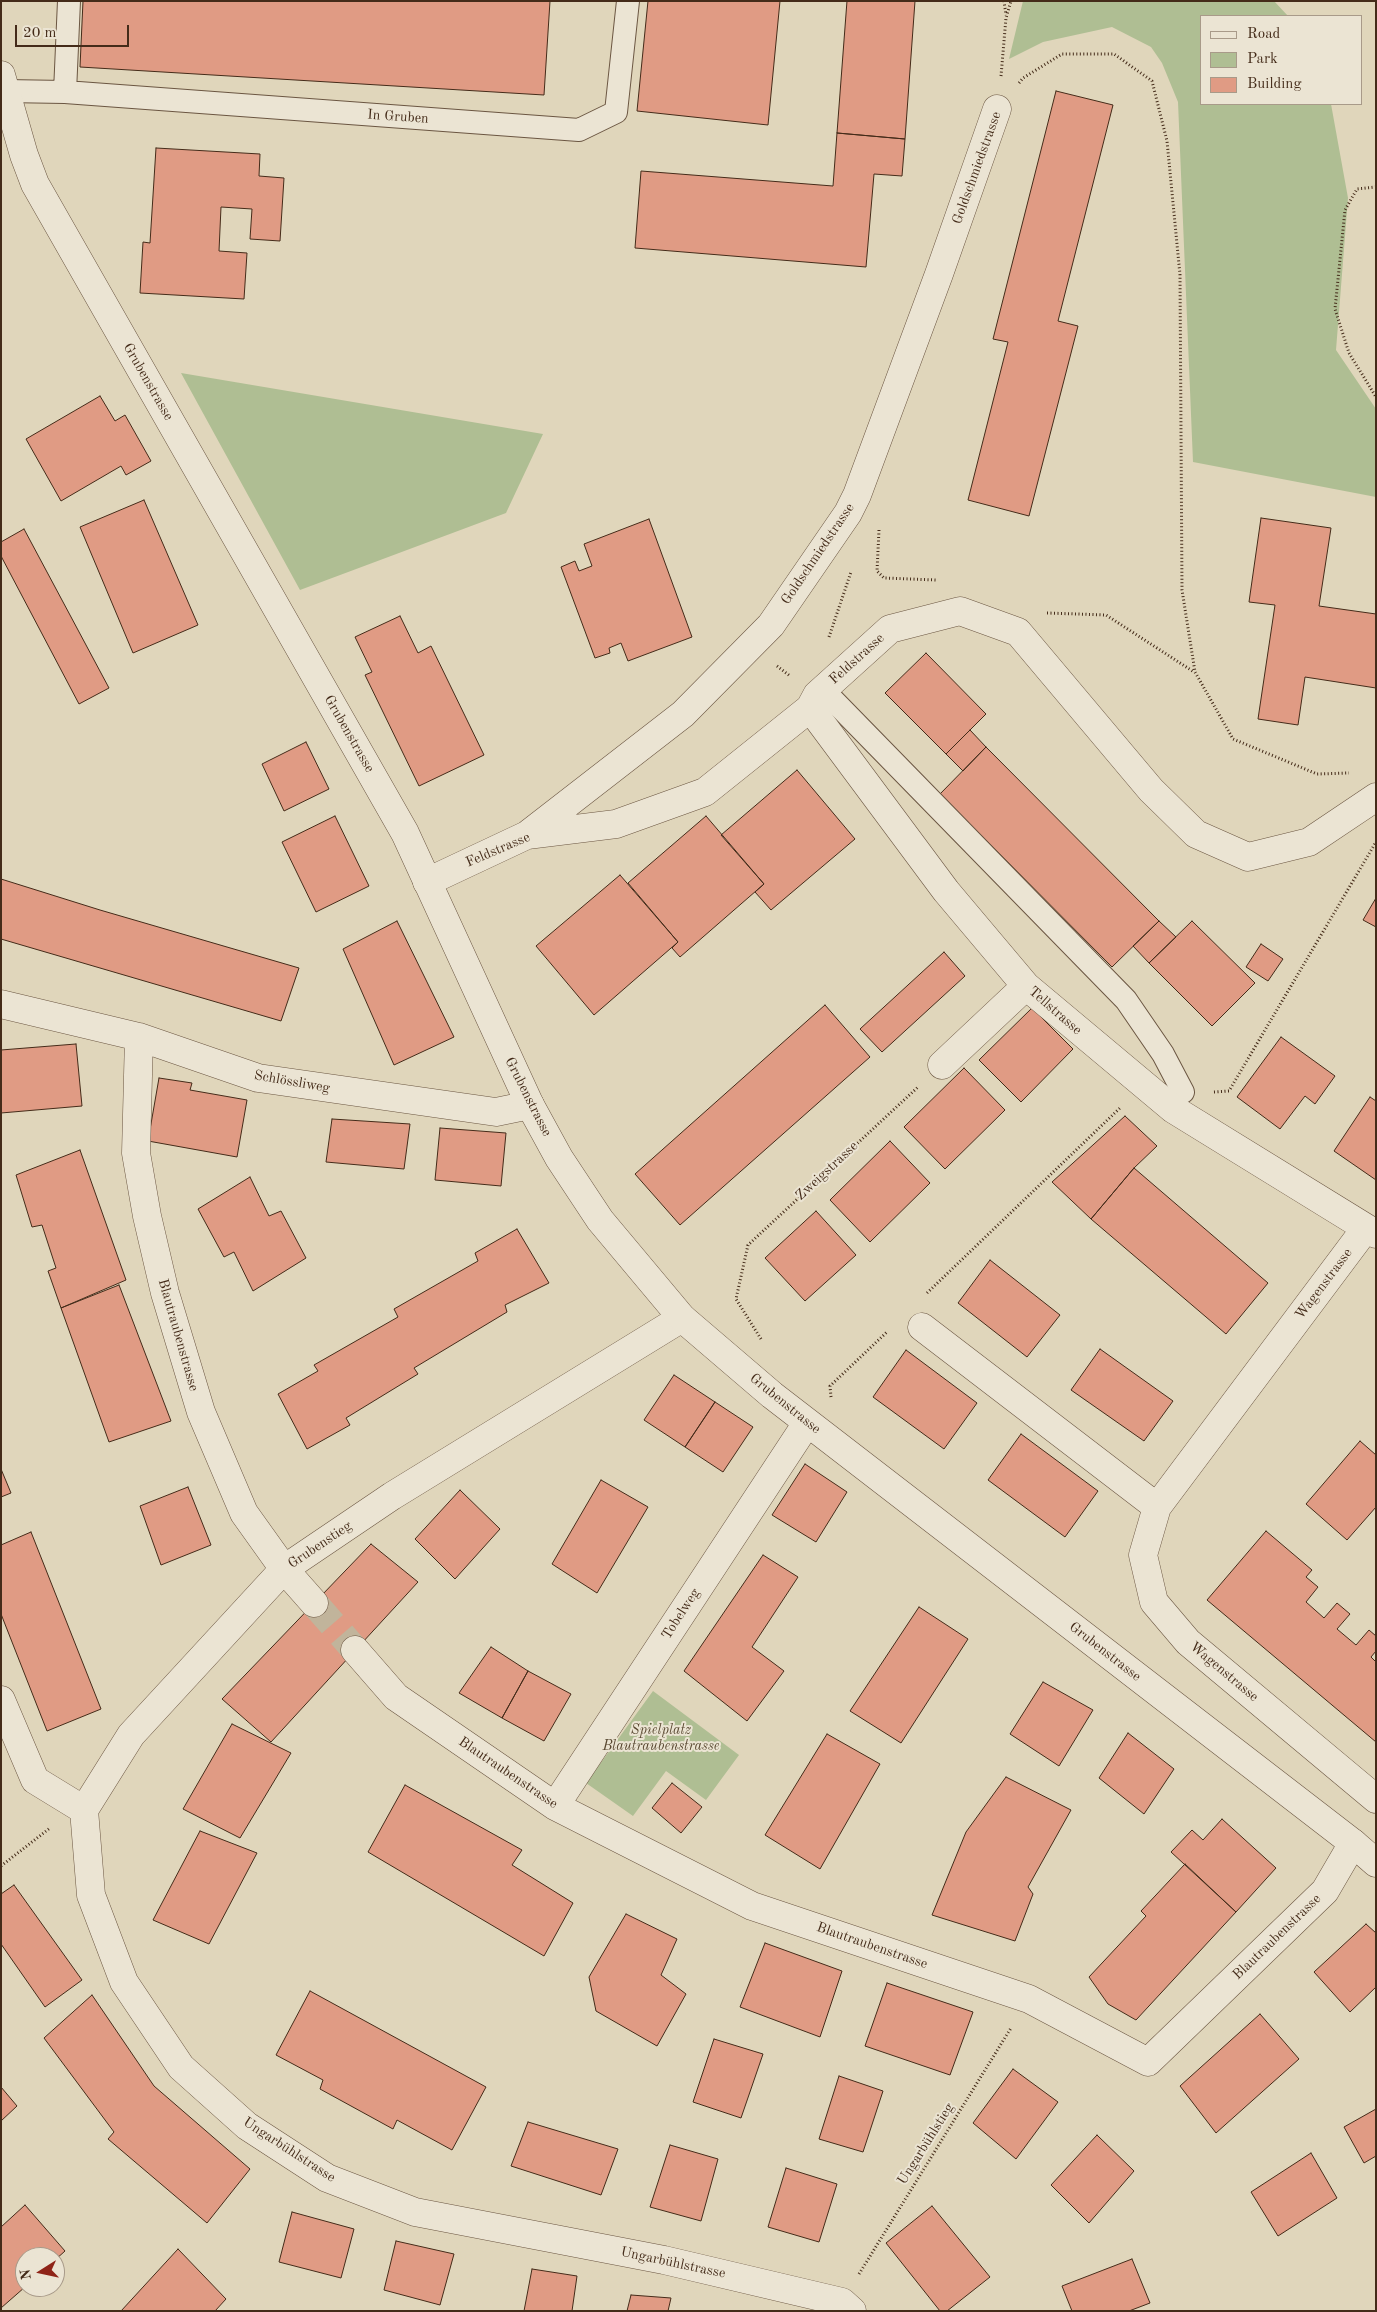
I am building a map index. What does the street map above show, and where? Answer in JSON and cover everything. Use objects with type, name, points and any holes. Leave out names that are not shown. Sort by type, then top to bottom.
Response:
[{"type":"street","name":"Grubenstrasse","points":[[3,83],[24,155],[35,184],[405,832],[530,1105],[559,1158],[600,1220],[682,1318],[807,1423],[1353,1843],[1376,1863]]},
{"type":"street","name":"Goldschmiedstrasse","points":[[527,835],[683,714],[771,625],[848,513],[857,495],[939,274],[998,108]]},
{"type":"street","name":"Feldstrasse","points":[[427,882],[527,835],[616,824],[705,792],[814,701],[890,629],[960,611],[1018,632],[1151,790],[1196,834],[1248,857],[1309,842],[1376,797]]},
{"type":"street","name":"Tellstrasse","points":[[814,701],[946,891],[1026,986],[1143,1086],[1173,1109],[1371,1231]]},
{"type":"street","points":[[942,1065],[1026,986]]},
{"type":"street","name":"Schlössliweg","points":[[1,1004],[139,1037],[258,1078],[496,1112],[530,1105]]},
{"type":"street","name":"Blautraubenstrasse","points":[[139,1037],[136,1153],[147,1216],[165,1293],[201,1412],[244,1513],[284,1570],[314,1603]]},
{"type":"street","name":"Wagenstrasse","points":[[1371,1231],[1157,1507],[1143,1555],[1154,1602],[1188,1642],[1376,1799]]},
{"type":"street","points":[[921,1313],[1157,1507]]},
{"type":"street","name":"Grubenstieg","points":[[84,1810],[131,1735],[284,1570],[392,1496],[682,1318]]},
{"type":"street","name":"Tobelweg","points":[[555,1806],[807,1423]]},
{"type":"street","name":"Blautraubenstrasse","points":[[355,1650],[396,1698],[555,1806],[752,1906],[1029,1999],[1148,2062],[1325,1891],[1353,1843]]},
{"type":"street","points":[[1,1700],[35,1780],[84,1810]]},
{"type":"street","name":"Ungarbühlstrasse","points":[[84,1810],[91,1895],[124,1982],[181,2066],[255,2131],[327,2178],[415,2212],[664,2260],[847,2306]]},
{"type":"lane","points":[[65,92],[69,1]]},
{"type":"lane","name":"In Gruben","points":[[3,83],[65,92],[578,130],[616,112],[628,1]]},
{"type":"lane","points":[[814,701],[831,698],[1126,1000],[1163,1054],[1183,1092]]},
{"type":"path","points":[[1004,1],[1006,18]]},
{"type":"path","points":[[998,108],[1006,18],[1010,1]]},
{"type":"path","name":"Goldschmiedstrasse","points":[[998,108],[1023,78],[1062,54],[1114,54],[1152,81],[1167,142],[1180,275],[1182,590],[1195,672],[1232,739],[1317,774],[1356,773]]},
{"type":"path","points":[[1376,187],[1357,189],[1345,210],[1335,308],[1349,354],[1376,397]]},
{"type":"path","points":[[828,640],[852,568]]},
{"type":"path","points":[[1183,1092],[1229,1091],[1376,842]]},
{"type":"path","name":"Zweigstrasse","points":[[762,1340],[736,1299],[748,1245],[942,1065]]},
{"type":"path","points":[[921,1313],[1143,1086]]},
{"type":"path","points":[[830,1386],[892,1327]]},
{"type":"path","points":[[1,1866],[47,1830],[84,1810]]},
{"type":"path","name":"Ungarbühlstieg","points":[[847,2306],[1029,1999]]},
{"type":"green space","points":[[1023,1],[1274,1],[1287,15],[1200,15],[1200,105],[1331,105],[1348,198],[1336,350],[1376,409],[1376,497],[1193,462],[1178,102],[1162,63],[1151,47],[1112,27],[1043,42],[1009,59]]},
{"type":"green space","points":[[181,373],[543,434],[506,513],[300,590]]},
{"type":"green space","name":"Spielplatz Blautraubenstrasse","points":[[653,1691],[739,1755],[706,1800],[666,1771],[633,1816],[586,1783]]},
{"type":"building","points":[[83,1],[550,1],[544,95],[80,67]]},
{"type":"building","points":[[648,1],[780,1],[768,125],[637,111]]},
{"type":"building","points":[[847,1],[915,1],[905,139],[837,133]]},
{"type":"building","points":[[1056,91],[1113,105],[1058,321],[1078,326],[1029,516],[968,500],[1008,342],[993,339]]},
{"type":"building","points":[[837,133],[905,139],[902,176],[874,174],[866,267],[635,248],[641,171],[833,186]]},
{"type":"building","points":[[156,148],[260,154],[259,176],[284,178],[280,241],[250,239],[252,209],[221,207],[219,251],[247,253],[244,299],[140,293],[143,242],[150,243]]},
{"type":"building","points":[[100,396],[115,421],[125,415],[151,461],[126,475],[121,466],[61,501],[26,439]]},
{"type":"building","points":[[144,500],[198,625],[133,653],[80,527]]},
{"type":"building","points":[[1261,518],[1331,528],[1319,606],[1376,614],[1376,688],[1305,677],[1298,725],[1258,719],[1275,605],[1249,602]]},
{"type":"building","points":[[649,519],[692,637],[628,661],[621,643],[609,648],[610,653],[595,658],[561,567],[575,561],[579,571],[592,566],[584,544]]},
{"type":"building","points":[[24,529],[109,688],[79,704],[1,556],[1,542]]},
{"type":"building","points":[[400,616],[418,653],[431,646],[484,755],[419,786],[365,675],[372,672],[355,637]]},
{"type":"building","points":[[926,653],[986,714],[946,754],[885,693]]},
{"type":"building","points":[[970,730],[986,747],[963,771],[946,754]]},
{"type":"building","points":[[306,742],[329,789],[284,811],[262,764]]},
{"type":"building","points":[[986,747],[1159,921],[1112,967],[940,794]]},
{"type":"building","points":[[797,770],[855,839],[771,910],[755,892],[764,884],[721,835]]},
{"type":"building","points":[[335,816],[369,886],[316,912],[282,842]]},
{"type":"building","points":[[706,816],[764,884],[680,957],[672,948],[678,942],[628,883]]},
{"type":"building","points":[[620,875],[678,942],[594,1015],[536,946]]},
{"type":"building","points":[[1,879],[299,968],[281,1021],[1,939]]},
{"type":"building","points":[[1376,898],[1376,927],[1363,920]]},
{"type":"building","points":[[397,921],[454,1037],[394,1065],[343,949]]},
{"type":"building","points":[[1159,921],[1176,937],[1149,963],[1133,946]]},
{"type":"building","points":[[1192,921],[1255,983],[1212,1026],[1149,963]]},
{"type":"building","points":[[1261,944],[1283,959],[1268,981],[1246,967]]},
{"type":"building","points":[[944,952],[965,976],[882,1052],[860,1029]]},
{"type":"building","points":[[825,1005],[870,1057],[680,1225],[635,1174]]},
{"type":"building","points":[[1032,1008],[1073,1049],[1021,1102],[979,1060]]},
{"type":"building","points":[[1281,1037],[1335,1076],[1315,1104],[1305,1096],[1280,1129],[1237,1097]]},
{"type":"building","points":[[76,1044],[82,1106],[1,1113],[1,1050]]},
{"type":"building","points":[[964,1068],[1005,1110],[945,1169],[904,1127]]},
{"type":"building","points":[[159,1078],[192,1083],[190,1090],[247,1100],[237,1157],[148,1141]]},
{"type":"building","points":[[1370,1097],[1376,1101],[1376,1180],[1334,1151]]},
{"type":"building","points":[[1125,1116],[1157,1146],[1134,1168],[1091,1219],[1052,1182]]},
{"type":"building","points":[[332,1119],[410,1124],[404,1169],[326,1162]]},
{"type":"building","points":[[440,1128],[506,1133],[501,1186],[435,1180]]},
{"type":"building","points":[[890,1141],[930,1183],[870,1242],[830,1200]]},
{"type":"building","points":[[80,1150],[126,1280],[61,1308],[48,1271],[56,1268],[42,1225],[32,1227],[16,1175]]},
{"type":"building","points":[[1134,1168],[1268,1283],[1226,1334],[1091,1219]]},
{"type":"building","points":[[250,1177],[269,1216],[281,1211],[306,1258],[253,1291],[234,1252],[224,1257],[198,1209]]},
{"type":"building","points":[[816,1211],[856,1255],[805,1301],[765,1258]]},
{"type":"building","points":[[517,1229],[549,1283],[505,1305],[507,1312],[414,1368],[418,1374],[346,1418],[350,1425],[307,1449],[278,1394],[318,1371],[314,1365],[398,1317],[394,1309],[478,1261],[475,1253]]},
{"type":"building","points":[[990,1260],[1060,1315],[1027,1357],[958,1303]]},
{"type":"building","points":[[119,1285],[171,1421],[109,1442],[61,1308]]},
{"type":"building","points":[[1100,1349],[1173,1401],[1144,1441],[1071,1390]]},
{"type":"building","points":[[906,1350],[977,1403],[944,1449],[873,1397]]},
{"type":"building","points":[[674,1375],[715,1402],[685,1447],[644,1420]]},
{"type":"building","points":[[715,1402],[753,1427],[723,1472],[685,1447]]},
{"type":"building","points":[[1021,1434],[1098,1491],[1065,1537],[988,1480]]},
{"type":"building","points":[[1360,1441],[1376,1455],[1376,1507],[1347,1540],[1306,1504]]},
{"type":"building","points":[[805,1464],[847,1492],[816,1542],[772,1515]]},
{"type":"building","points":[[1,1469],[11,1493],[1,1497]]},
{"type":"building","points":[[601,1480],[648,1507],[597,1593],[552,1564]]},
{"type":"building","points":[[188,1487],[211,1545],[161,1565],[140,1506]]},
{"type":"building","points":[[460,1490],[500,1529],[455,1579],[415,1539]]},
{"type":"building","points":[[1266,1531],[1312,1570],[1306,1577],[1318,1587],[1306,1602],[1324,1618],[1337,1603],[1350,1614],[1337,1629],[1356,1645],[1369,1630],[1376,1636],[1376,1651],[1371,1657],[1376,1662],[1376,1742],[1207,1600]]},
{"type":"building","points":[[31,1532],[101,1709],[47,1731],[1,1614],[1,1545]]},
{"type":"building","points":[[371,1544],[418,1582],[271,1742],[222,1699]]},
{"type":"building","points":[[763,1555],[798,1577],[752,1647],[784,1671],[747,1721],[684,1671]]},
{"type":"building","points":[[919,1607],[968,1639],[901,1743],[850,1711]]},
{"type":"building","points":[[491,1647],[528,1671],[502,1718],[459,1693]]},
{"type":"building","points":[[528,1671],[571,1694],[544,1741],[502,1718]]},
{"type":"building","points":[[1043,1682],[1093,1710],[1059,1766],[1010,1734]]},
{"type":"building","points":[[232,1724],[291,1753],[240,1838],[183,1809]]},
{"type":"building","points":[[1128,1733],[1174,1769],[1144,1814],[1099,1778]]},
{"type":"building","points":[[827,1734],[880,1764],[820,1869],[765,1835]]},
{"type":"building","points":[[1006,1777],[1071,1810],[1028,1887],[1033,1894],[1015,1941],[932,1915],[966,1832]]},
{"type":"building","points":[[672,1783],[702,1807],[681,1833],[652,1808]]},
{"type":"building","points":[[405,1785],[522,1850],[512,1865],[573,1903],[544,1956],[368,1852]]},
{"type":"building","points":[[1222,1819],[1276,1868],[1236,1912],[1171,1852],[1192,1830],[1203,1840]]},
{"type":"building","points":[[200,1831],[257,1853],[209,1944],[153,1920]]},
{"type":"building","points":[[1185,1864],[1236,1912],[1136,2020],[1108,2004],[1089,1977],[1146,1916],[1141,1911]]},
{"type":"building","points":[[14,1885],[82,1980],[45,2007],[1,1944],[1,1894]]},
{"type":"building","points":[[626,1914],[677,1939],[661,1975],[686,1994],[657,2046],[596,2011],[589,1977]]},
{"type":"building","points":[[1366,1924],[1376,1933],[1376,1987],[1350,2012],[1314,1972]]},
{"type":"building","points":[[765,1943],[842,1971],[820,2037],[740,2007]]},
{"type":"building","points":[[887,1983],[973,2012],[950,2075],[865,2046]]},
{"type":"building","points":[[310,1991],[486,2087],[452,2150],[397,2120],[393,2129],[320,2089],[323,2080],[276,2055]]},
{"type":"building","points":[[92,1995],[154,2086],[250,2169],[207,2223],[108,2139],[114,2132],[44,2038]]},
{"type":"building","points":[[1260,2014],[1299,2059],[1216,2133],[1180,2086]]},
{"type":"building","points":[[714,2039],[763,2054],[741,2118],[693,2102]]},
{"type":"building","points":[[1013,2069],[1058,2102],[1016,2159],[973,2123]]},
{"type":"building","points":[[839,2076],[883,2091],[863,2152],[819,2139]]},
{"type":"building","points":[[1,2087],[17,2106],[1,2121]]},
{"type":"building","points":[[1376,2109],[1376,2156],[1364,2163],[1344,2127]]},
{"type":"building","points":[[528,2122],[618,2149],[601,2195],[511,2166]]},
{"type":"building","points":[[1097,2135],[1134,2171],[1089,2223],[1051,2185]]},
{"type":"building","points":[[670,2145],[718,2159],[701,2221],[650,2207]]},
{"type":"building","points":[[1311,2153],[1337,2198],[1278,2236],[1251,2192]]},
{"type":"building","points":[[786,2168],[837,2184],[819,2242],[768,2227]]},
{"type":"building","points":[[25,2205],[62,2247],[15,2247],[15,2296],[1,2308],[1,2227]]},
{"type":"building","points":[[932,2206],[990,2277],[947,2311],[940,2311],[886,2243]]},
{"type":"building","points":[[292,2212],[354,2229],[341,2278],[279,2262]]},
{"type":"building","points":[[396,2241],[454,2254],[440,2305],[384,2290]]},
{"type":"building","points":[[178,2249],[226,2299],[215,2311],[121,2311]]},
{"type":"building","points":[[1132,2259],[1150,2303],[1129,2311],[1072,2311],[1062,2286]]},
{"type":"building","points":[[532,2269],[577,2276],[572,2311],[524,2311]]},
{"type":"building","points":[[631,2295],[671,2298],[668,2311],[627,2311]]},
{"type":"tunnel","points":[[314,1603],[355,1650]]}]
